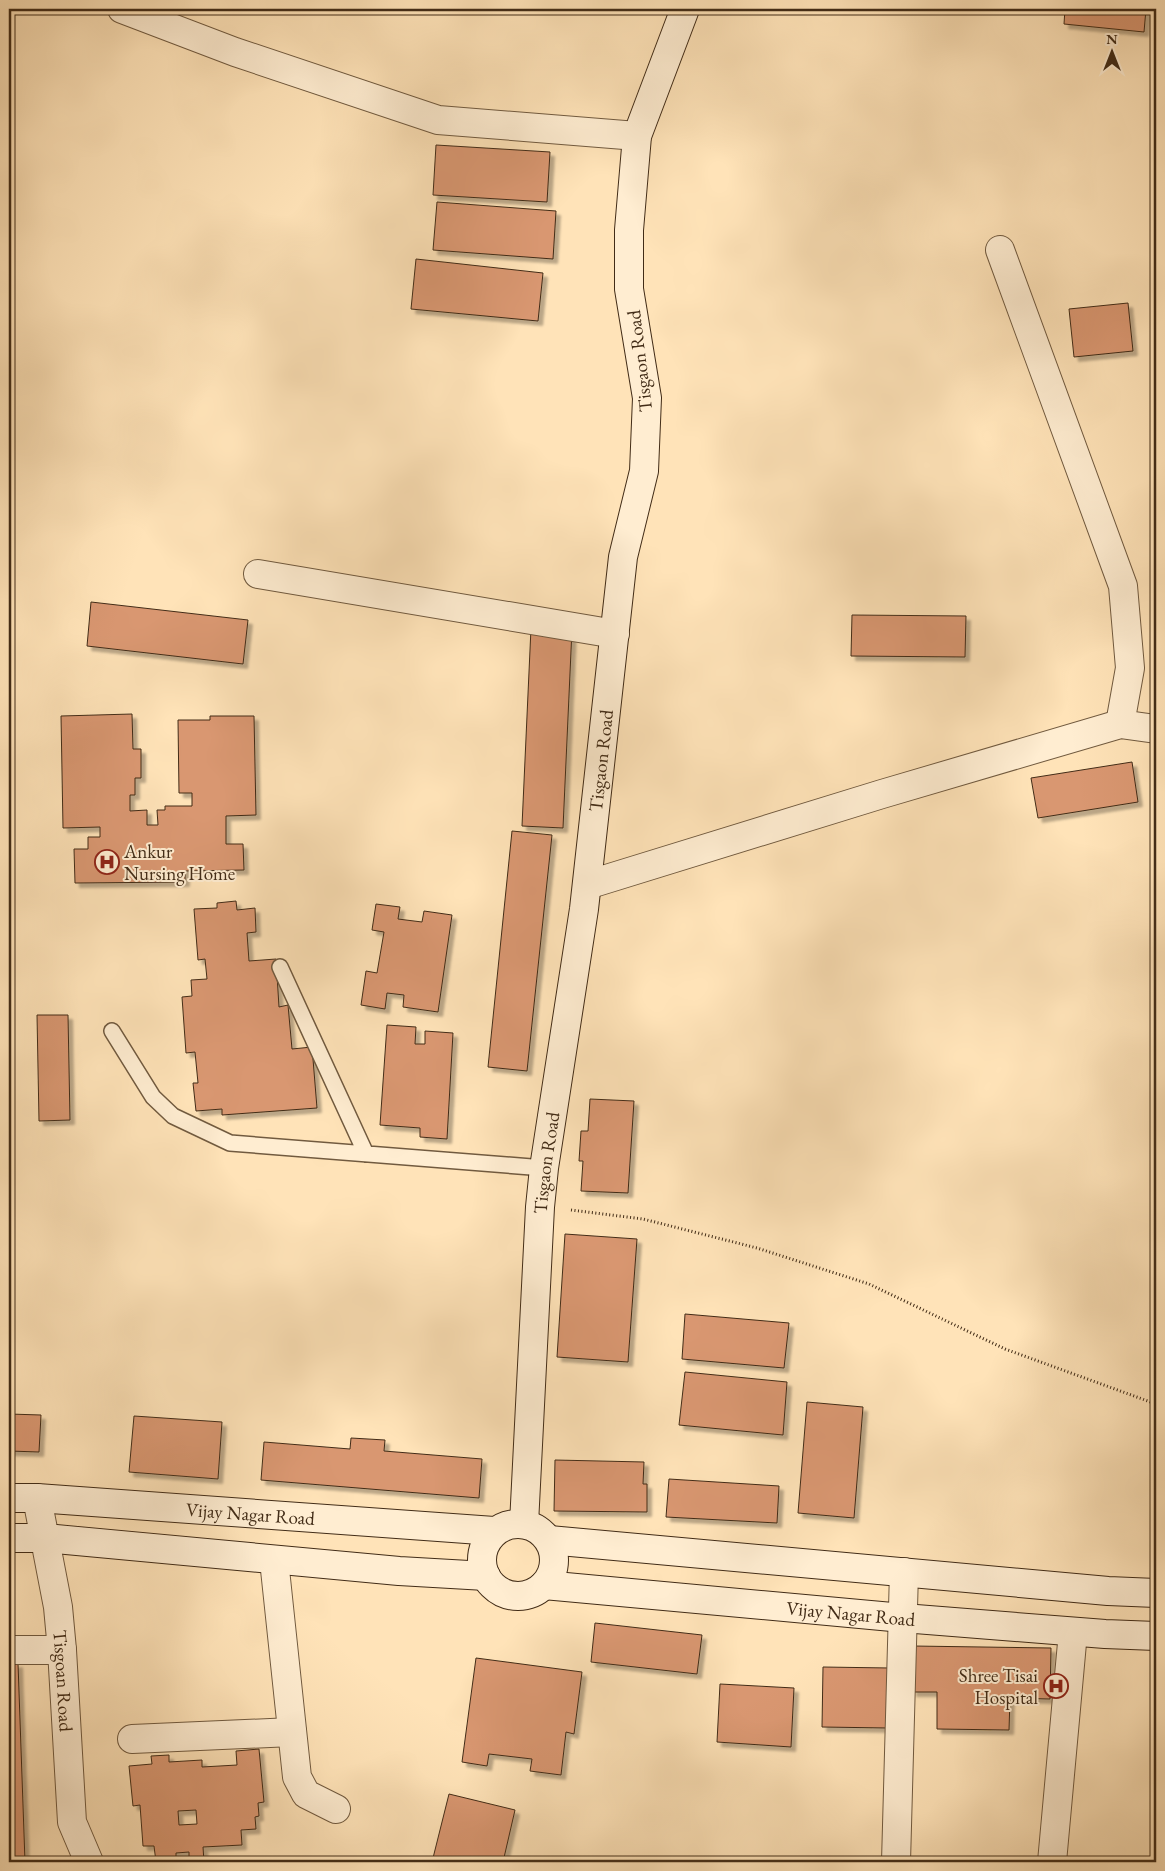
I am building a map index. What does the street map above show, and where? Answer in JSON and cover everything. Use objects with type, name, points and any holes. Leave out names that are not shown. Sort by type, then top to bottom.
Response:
[{"type":"street","points":[[122,9],[235,52],[438,120],[637,136]]},
{"type":"street","name":"Tisgaon Road","points":[[524,1524],[540,1207],[544,1168],[587,885],[623,557],[644,471],[647,398],[630,289],[629,230],[637,136],[685,9]]},
{"type":"street","points":[[1000,250],[1122,586],[1130,668],[1120,724]]},
{"type":"street","points":[[258,574],[615,634]]},
{"type":"street","points":[[587,885],[882,794],[1120,724],[1156,729]]},
{"type":"street","name":"Vijay Nagar Road","points":[[9,1498],[37,1498],[494,1531]]},
{"type":"street","name":"Tisgoan Road","points":[[37,1498],[58,1607],[72,1822],[89,1862]]},
{"type":"street","points":[[518,1523],[530,1525],[549,1540],[554,1552],[554,1564],[551,1575],[544,1585],[534,1592],[512,1595],[500,1591],[491,1584],[481,1563],[482,1552],[494,1531],[518,1523]]},
{"type":"street","points":[[9,1538],[45,1538],[399,1571],[486,1576]]},
{"type":"street","points":[[549,1540],[1108,1591],[1156,1593]]},
{"type":"street","points":[[274,1560],[297,1776],[306,1794],[336,1809]]},
{"type":"street","points":[[896,1862],[904,1572]]},
{"type":"street","name":"Vijay Nagar Road","points":[[544,1585],[903,1618],[1073,1632],[1156,1636]]},
{"type":"street","points":[[1105,1634],[1108,1591]]},
{"type":"street","points":[[1052,1862],[1073,1632]]},
{"type":"street","points":[[9,1650],[62,1650]]},
{"type":"street","points":[[132,1739],[292,1732]]},
{"type":"lane","points":[[280,966],[366,1154]]},
{"type":"lane","points":[[112,1030],[153,1097],[173,1116],[230,1143],[544,1168]]},
{"type":"path","points":[[540,1207],[643,1219],[757,1248],[869,1284],[1005,1349],[1156,1404]]},
{"type":"building","points":[[1065,9],[1146,9],[1144,32],[1064,24]]},
{"type":"building","points":[[436,145],[550,152],[547,202],[433,195]]},
{"type":"building","points":[[437,202],[556,211],[553,259],[433,250]]},
{"type":"building","points":[[416,259],[543,273],[538,321],[411,309]]},
{"type":"building","points":[[1128,303],[1133,351],[1074,357],[1069,309]]},
{"type":"building","points":[[91,602],[248,620],[243,664],[87,646]]},
{"type":"building","points":[[852,615],[966,616],[965,657],[851,656]]},
{"type":"building","points":[[531,628],[572,629],[563,828],[522,826]]},
{"type":"building","points":[[132,714],[133,749],[141,749],[141,778],[135,778],[135,795],[130,795],[130,811],[147,810],[147,825],[158,825],[157,810],[165,810],[165,806],[192,806],[192,793],[179,793],[178,720],[210,720],[210,716],[254,716],[256,815],[226,816],[226,844],[243,844],[244,870],[185,871],[185,882],[75,883],[74,849],[88,849],[88,837],[100,837],[100,827],[63,828],[61,716]]},
{"type":"building","points":[[1132,762],[1138,802],[1038,818],[1031,778]]},
{"type":"building","points":[[512,831],[552,835],[527,1071],[488,1067]]},
{"type":"building","points":[[236,901],[237,910],[255,908],[256,932],[247,933],[249,961],[276,959],[279,1007],[288,1005],[292,1049],[312,1047],[317,1108],[222,1115],[222,1109],[196,1111],[193,1083],[198,1083],[195,1052],[186,1053],[182,997],[192,996],[191,980],[207,979],[205,959],[198,960],[194,909],[217,908],[217,903]]},
{"type":"building","points":[[376,904],[400,907],[398,919],[422,922],[424,911],[452,915],[438,1012],[403,1007],[404,995],[387,993],[385,1009],[361,1005],[366,971],[377,973],[384,932],[372,930]]},
{"type":"building","points":[[37,1015],[68,1015],[70,1120],[39,1121]]},
{"type":"building","points":[[387,1025],[416,1027],[415,1044],[425,1044],[425,1031],[453,1033],[447,1139],[420,1137],[420,1128],[380,1125]]},
{"type":"building","points":[[590,1099],[634,1101],[628,1193],[581,1191],[583,1161],[579,1161],[581,1131],[588,1131]]},
{"type":"building","points":[[565,1234],[637,1239],[628,1362],[557,1357]]},
{"type":"building","points":[[685,1314],[789,1323],[784,1368],[682,1359]]},
{"type":"building","points":[[685,1372],[787,1382],[783,1435],[679,1425]]},
{"type":"building","points":[[807,1402],[863,1407],[854,1518],[798,1513]]},
{"type":"building","points":[[9,1414],[41,1415],[39,1452],[9,1451]]},
{"type":"building","points":[[134,1416],[222,1422],[218,1479],[129,1472]]},
{"type":"building","points":[[351,1438],[385,1440],[384,1451],[482,1459],[479,1498],[261,1480],[264,1442],[350,1449]]},
{"type":"building","points":[[555,1460],[644,1462],[643,1484],[647,1484],[647,1512],[554,1511]]},
{"type":"building","points":[[669,1479],[779,1486],[777,1523],[666,1517]]},
{"type":"building","points":[[595,1623],[702,1635],[697,1674],[591,1662]]},
{"type":"building","points":[[913,1646],[1051,1648],[1050,1699],[1010,1698],[1009,1730],[937,1729],[937,1692],[912,1692]]},
{"type":"building","points":[[476,1658],[582,1672],[574,1734],[566,1732],[561,1775],[530,1771],[532,1759],[489,1754],[487,1766],[462,1762]]},
{"type":"building","points":[[18,1663],[25,1862],[9,1862],[9,1664]]},
{"type":"building","points":[[823,1667],[890,1668],[888,1728],[822,1727]]},
{"type":"building","points":[[720,1684],[794,1688],[791,1747],[717,1742]]},
{"type":"building","points":[[259,1749],[264,1802],[258,1803],[259,1816],[255,1817],[256,1829],[241,1830],[242,1845],[203,1847],[204,1862],[189,1862],[189,1852],[176,1853],[176,1862],[156,1862],[154,1846],[143,1846],[140,1805],[133,1806],[129,1766],[152,1764],[151,1756],[169,1755],[169,1762],[202,1760],[202,1767],[237,1765],[236,1751]],"holes":[[[196,1810],[197,1824],[179,1825],[178,1811]]]},
{"type":"building","points":[[449,1794],[515,1810],[503,1862],[432,1862]]},
{"type":"place","name":"Ankur Nursing Home","points":[[107,862]]},
{"type":"place","name":"Shree Tisai Hospital","points":[[1056,1686]]}]
